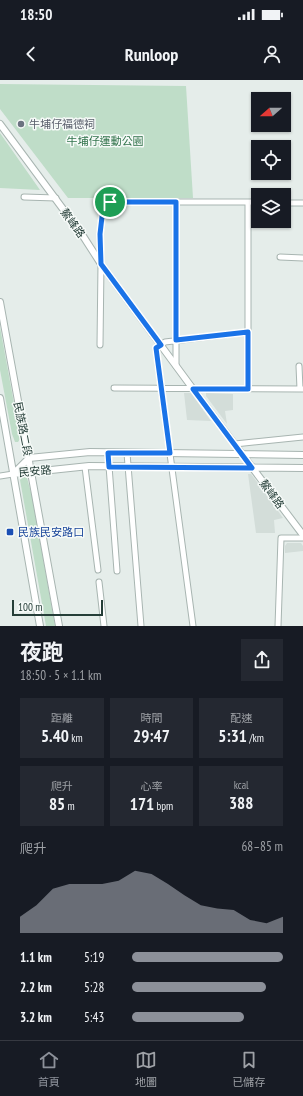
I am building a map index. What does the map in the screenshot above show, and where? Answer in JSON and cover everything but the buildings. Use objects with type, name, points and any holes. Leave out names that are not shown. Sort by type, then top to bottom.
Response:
[{"type":"street","name":"鰲峰路","points":[[0,124],[56,198],[101,264],[176,366],[303,536]]},
{"type":"street","points":[[24,197],[56,198]]},
{"type":"street","points":[[100,345],[100,234],[103,208],[110,202],[248,202],[248,389]]},
{"type":"street","points":[[176,202],[176,366]]},
{"type":"street","points":[[291,203],[303,203]]},
{"type":"street","points":[[280,257],[303,258]]},
{"type":"street","name":"民族路二段","points":[[0,302],[59,626]]},
{"type":"street","points":[[193,626],[156,348],[165,342],[176,340],[248,332]]},
{"type":"street","points":[[114,388],[302,389],[298,366]]},
{"type":"street","name":"民族路二段","points":[[0,398],[40,626]]},
{"type":"street","points":[[235,444],[303,437]]},
{"type":"street","name":"民安路","points":[[13,474],[29,458],[90,452],[303,455]]},
{"type":"street","points":[[108,453],[117,571]]},
{"type":"street","points":[[127,453],[140,626]]},
{"type":"street","points":[[85,467],[98,570]]},
{"type":"street","name":"民安路","points":[[13,474],[85,467],[303,468]]},
{"type":"street","points":[[0,476],[13,474]]},
{"type":"street","points":[[278,626],[281,538],[303,536]]},
{"type":"street","points":[[99,582],[104,626]]},
{"type":"shaded area","points":[[184,393],[191,393],[211,421],[187,420]]},
{"type":"shaded area","points":[[206,393],[233,394],[233,410],[225,411],[227,424],[206,396]]},
{"type":"shaded area","points":[[248,474],[251,474],[283,518],[274,520],[275,533],[256,533]]},
{"type":"shaded area","points":[[287,543],[301,543],[303,546],[303,551],[285,553],[285,546]]},
{"type":"green space","name":"牛埔仔運動公園","points":[[0,84],[186,86],[193,198],[68,198],[0,109]]},
{"type":"green space","points":[[0,133],[40,190],[0,188]]},
{"type":"green space","points":[[0,327],[20,436],[18,442],[15,442],[12,434],[0,370]]},
{"type":"green space","points":[[23,476],[27,478],[32,496],[55,626],[46,626],[20,480]]},
{"type":"place","name":"牛埔仔福德祠","points":[[21,124]]},
{"type":"place","name":"民族民安路口","points":[[10,532]]},
{"type":"route","points":[[110,202],[176,202],[176,340],[248,332],[248,389],[193,389],[252,468],[109,467],[108,453],[170,453],[156,348],[161,345],[101,264],[100,234],[103,208],[110,202]]}]
